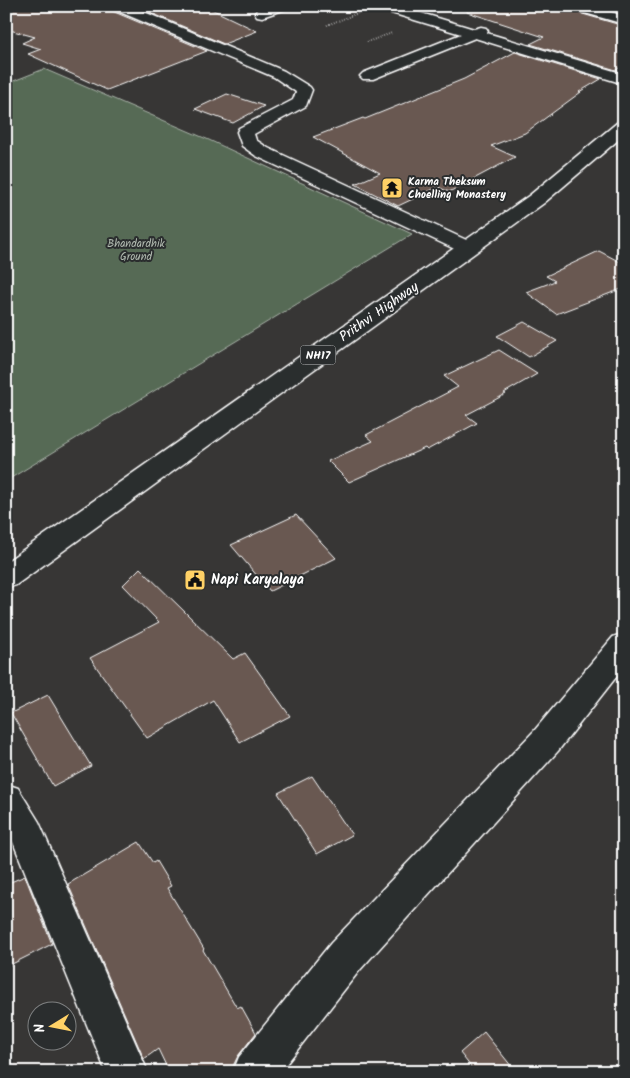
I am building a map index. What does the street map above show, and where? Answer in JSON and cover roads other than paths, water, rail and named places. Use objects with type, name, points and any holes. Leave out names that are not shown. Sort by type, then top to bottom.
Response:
[{"type":"main road","points":[[118,6],[279,74],[304,90],[300,103],[245,132],[248,142],[262,152],[468,248]]},
{"type":"main road","points":[[262,13],[281,6]]},
{"type":"main road","points":[[383,6],[624,79]]},
{"type":"main road","points":[[576,6],[624,20]]},
{"type":"main road","points":[[368,76],[498,24]]},
{"type":"main road","name":"Prithvi Highway","points":[[6,577],[537,199],[624,126]]},
{"type":"main road","points":[[254,1072],[345,957],[546,741],[624,645]]},
{"type":"main road","points":[[6,799],[27,834],[127,1072]]},
{"type":"place","name":"Karma Theksum Choelling Monastery","points":[[392,188]]},
{"type":"place","name":"Napi Karyalaya","points":[[195,580]]},
{"type":"park label","name":"Bhandardhik Ground","points":[[136,250]]}]
